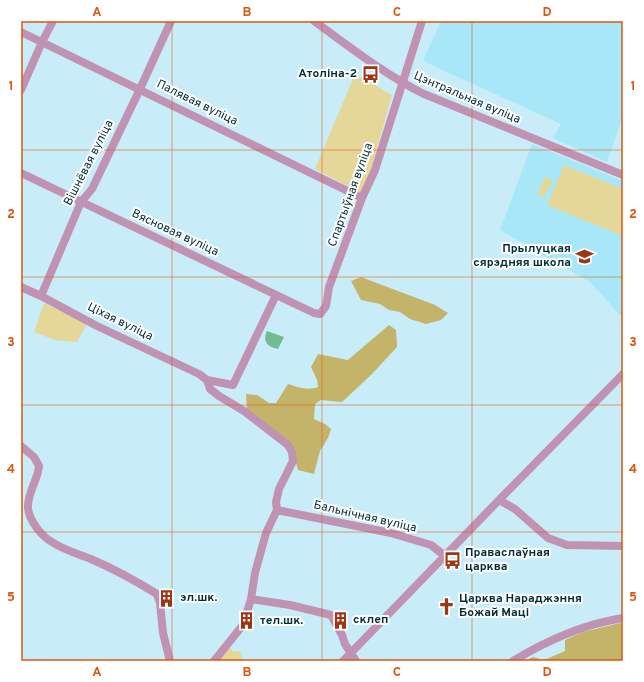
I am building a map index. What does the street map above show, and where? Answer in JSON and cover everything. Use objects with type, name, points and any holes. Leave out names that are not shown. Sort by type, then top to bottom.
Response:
[{"type":"street","points":[[21,90],[53,21]]},
{"type":"street","name":"Вішнёвая вуліца","points":[[41,296],[81,202],[92,189],[171,21]]},
{"type":"street","name":"Цэнтральная вуліца","points":[[314,21],[363,57],[402,83],[424,94],[623,175]]},
{"type":"street","name":"Спартыўная вуліца","points":[[320,314],[326,306],[329,287],[362,198],[375,170],[422,21]]},
{"type":"street","name":"Палявая вуліца","points":[[21,32],[362,198]]},
{"type":"street","name":"Вясновая вуліца","points":[[21,173],[314,313],[320,314]]},
{"type":"street","name":"Ціхая вуліца","points":[[21,287],[97,326],[200,374],[207,380]]},
{"type":"street","points":[[214,661],[243,625],[251,599],[258,562],[266,533],[277,510],[276,502],[279,490],[293,461],[292,452],[288,444],[244,411],[218,396],[210,389],[207,380],[234,385],[276,294]]},
{"type":"street","points":[[343,661],[508,490],[623,374]]},
{"type":"street","points":[[21,446],[34,457],[39,466],[28,500],[30,517],[35,525],[51,542],[66,550],[92,560],[157,594],[160,603],[163,632],[170,661]]},
{"type":"street","points":[[499,500],[515,509],[548,538],[567,545],[623,546]]},
{"type":"street","name":"Бальнічная вуліца","points":[[277,510],[391,533],[430,545],[445,556]]},
{"type":"street","points":[[251,599],[290,605],[331,615],[356,661]]},
{"type":"street","points":[[513,661],[533,649],[596,624],[623,618]]},
{"type":"shaded area","points":[[441,21],[623,21],[623,116],[607,162],[553,138],[561,124],[425,62],[424,58]]},
{"type":"shaded area","points":[[355,74],[392,95],[371,170],[361,193],[315,169]]},
{"type":"shaded area","name":"Прылуцкая сярэдняя школа","points":[[532,144],[623,181],[623,318],[590,282],[500,230]]},
{"type":"shaded area","points":[[564,165],[623,189],[623,236],[547,205]]},
{"type":"shaded area","points":[[545,177],[553,180],[544,197],[537,194]]},
{"type":"shaded area","points":[[361,277],[435,305],[448,313],[441,320],[426,324],[410,319],[400,312],[389,310],[380,304],[361,300],[351,281]]},
{"type":"shaded area","points":[[44,303],[87,324],[77,342],[55,340],[34,332]]},
{"type":"shaded area","points":[[389,325],[396,330],[397,347],[372,374],[342,402],[321,400],[315,404],[314,419],[325,424],[331,429],[328,438],[320,451],[314,474],[298,470],[296,456],[247,412],[246,394],[257,395],[269,403],[276,403],[288,384],[306,389],[318,387],[317,380],[311,367],[318,354],[348,360]]},
{"type":"shaded area","points":[[267,331],[284,337],[278,349],[271,347],[267,343],[265,338]]},
{"type":"shaded area","points":[[620,623],[623,625],[623,661],[525,661],[533,657],[544,660],[565,651],[565,640],[583,632]]},
{"type":"shaded area","points":[[229,645],[233,652],[240,651],[243,661],[217,661]]},
{"type":"place","name":"Атоліна-2","points":[[370,74]]},
{"type":"place","name":"Прылуцкая сярэдняя школа","points":[[584,256]]},
{"type":"place","name":"Праваслаўная царква","points":[[452,560]]},
{"type":"place","name":"эл.шк.","points":[[167,598]]},
{"type":"place","name":"Царква Нараджэння Божай Маці","points":[[446,606]]},
{"type":"place","name":"склеп","points":[[340,620]]},
{"type":"place","name":"тел.шк.","points":[[247,621]]}]
